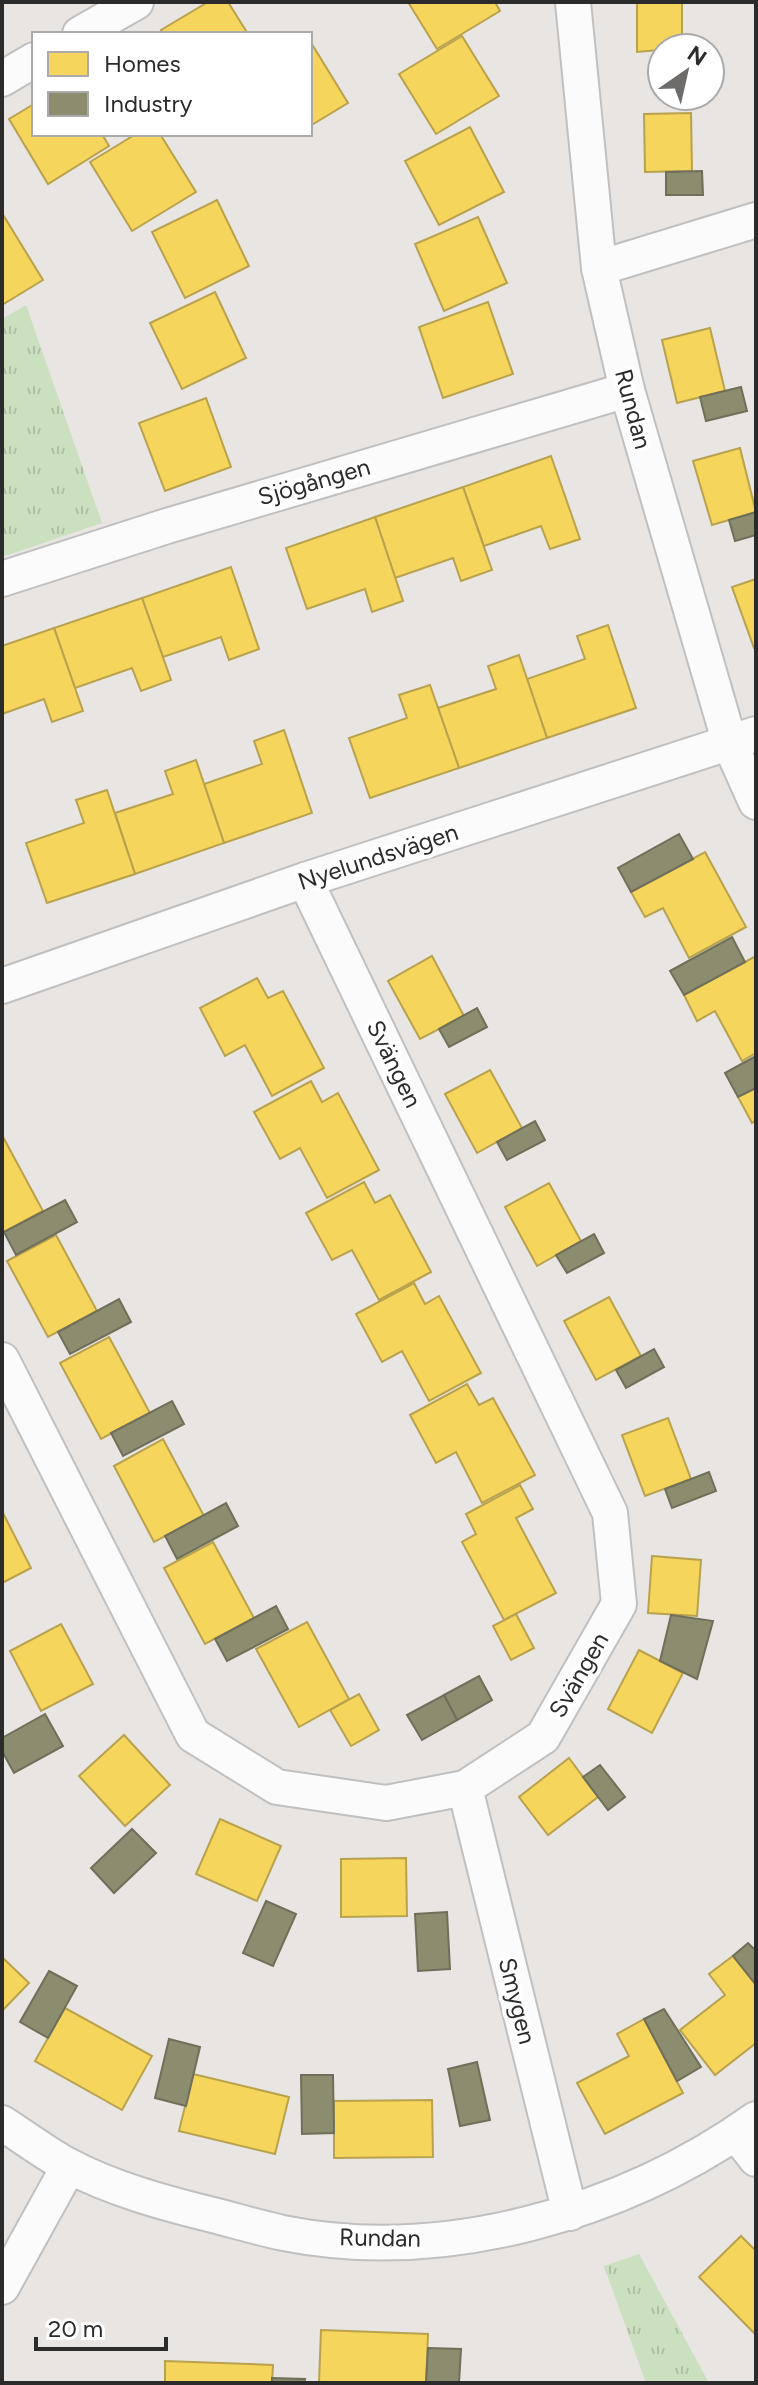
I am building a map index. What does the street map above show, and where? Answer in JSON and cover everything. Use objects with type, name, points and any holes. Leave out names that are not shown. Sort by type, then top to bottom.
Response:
[{"type":"street","points":[[84,32],[136,2]]},
{"type":"street","name":"Rundan","points":[[573,2],[599,268],[627,390],[743,739],[756,802]]},
{"type":"street","points":[[2,79],[32,61]]},
{"type":"street","points":[[599,268],[756,220]]},
{"type":"street","name":"Sjögången","points":[[2,579],[167,526],[627,390]]},
{"type":"street","name":"Nyelundsvägen","points":[[2,986],[305,880],[743,739]]},
{"type":"street","name":"Svängen","points":[[2,1360],[193,1735],[277,1787],[386,1803],[465,1788],[543,1737],[619,1604],[610,1513],[305,880]]},
{"type":"street","name":"Smygen","points":[[465,1788],[570,2213]]},
{"type":"street","name":"Rundan","points":[[2,2123],[69,2166],[157,2201],[285,2234],[376,2241],[443,2239],[506,2231],[570,2213],[749,2137]]},
{"type":"street","points":[[2,2287],[69,2166]]},
{"type":"green space","points":[[26,305],[102,523],[2,557],[2,319]]},
{"type":"green space","points":[[639,2254],[709,2383],[646,2383],[604,2266]]},
{"type":"building: Homes","points":[[208,2],[228,2],[247,32],[162,32],[161,30]]},
{"type":"building: Homes","points":[[408,2],[495,2],[500,11],[437,49]]},
{"type":"building: Homes","points":[[637,2],[682,2],[682,32],[646,32],[646,51],[637,52]]},
{"type":"building: Homes","points":[[462,36],[499,96],[436,134],[399,74]]},
{"type":"building: Homes","points":[[312,44],[348,103],[312,125]]},
{"type":"building: Homes","points":[[32,105],[32,136],[103,136],[109,146],[48,184],[9,119]]},
{"type":"building: Homes","points":[[691,113],[692,171],[645,172],[644,114]]},
{"type":"building: Homes","points":[[470,127],[504,192],[439,225],[405,161]]},
{"type":"building: Homes","points":[[133,136],[161,136],[196,192],[132,231],[90,162]]},
{"type":"building: Homes","points":[[217,200],[249,266],[185,298],[152,232]]},
{"type":"building: Homes","points":[[2,213],[43,280],[2,305]]},
{"type":"building: Homes","points":[[478,217],[507,283],[444,311],[415,244]]},
{"type":"building: Homes","points":[[215,292],[246,358],[182,389],[150,323]]},
{"type":"building: Homes","points":[[488,302],[513,374],[443,398],[419,327]]},
{"type":"building: Homes","points":[[710,328],[725,391],[677,403],[662,340]]},
{"type":"building: Homes","points":[[206,398],[231,467],[165,491],[139,423]]},
{"type":"building: Homes","points":[[740,448],[756,512],[712,525],[693,461]]},
{"type":"building: Homes","points":[[551,456],[580,539],[550,549],[541,526],[484,546],[463,487]]},
{"type":"building: Homes","points":[[463,487],[492,570],[461,581],[453,558],[395,578],[375,517]]},
{"type":"building: Homes","points":[[375,517],[403,601],[372,612],[365,589],[307,609],[286,548]]},
{"type":"building: Homes","points":[[231,567],[259,649],[229,660],[221,637],[163,657],[142,598]]},
{"type":"building: Homes","points":[[756,579],[756,648],[754,648],[732,587]]},
{"type":"building: Homes","points":[[142,598],[171,680],[141,691],[132,668],[75,688],[54,628]]},
{"type":"building: Homes","points":[[608,625],[636,708],[547,738],[527,679],[585,659],[577,636]]},
{"type":"building: Homes","points":[[54,628],[83,711],[52,722],[44,699],[2,714],[2,646]]},
{"type":"building: Homes","points":[[519,655],[547,738],[459,768],[438,708],[496,689],[488,666]]},
{"type":"building: Homes","points":[[430,685],[459,768],[370,798],[349,738],[407,718],[399,695]]},
{"type":"building: Homes","points":[[284,730],[312,813],[224,843],[204,784],[262,764],[254,741]]},
{"type":"building: Homes","points":[[196,760],[224,843],[135,874],[115,813],[173,794],[165,771]]},
{"type":"building: Homes","points":[[107,790],[135,874],[47,903],[26,843],[84,823],[76,800]]},
{"type":"building: Homes","points":[[705,852],[746,927],[689,958],[663,908],[645,917],[631,892]]},
{"type":"building: Homes","points":[[432,956],[464,1016],[420,1039],[388,981]]},
{"type":"building: Homes","points":[[756,956],[756,1053],[742,1061],[715,1011],[697,1021],[684,995]]},
{"type":"building: Homes","points":[[257,978],[268,998],[283,991],[324,1068],[272,1096],[245,1045],[225,1056],[200,1008]]},
{"type":"building: Homes","points":[[490,1070],[522,1128],[477,1153],[445,1094]]},
{"type":"building: Homes","points":[[311,1081],[322,1102],[338,1093],[379,1170],[327,1198],[300,1148],[280,1159],[254,1112]]},
{"type":"building: Homes","points":[[756,1088],[756,1120],[752,1123],[738,1097]]},
{"type":"building: Homes","points":[[2,1135],[43,1211],[2,1233]]},
{"type":"building: Homes","points":[[364,1182],[375,1203],[390,1195],[431,1272],[379,1300],[352,1250],[332,1260],[306,1213]]},
{"type":"building: Homes","points":[[549,1183],[581,1241],[537,1266],[505,1207]]},
{"type":"building: Homes","points":[[56,1235],[97,1311],[48,1337],[7,1261]]},
{"type":"building: Homes","points":[[414,1283],[425,1304],[439,1296],[481,1373],[429,1401],[402,1351],[382,1362],[356,1314]]},
{"type":"building: Homes","points":[[609,1297],[641,1356],[596,1380],[564,1321]]},
{"type":"building: Homes","points":[[109,1337],[150,1413],[101,1439],[60,1363]]},
{"type":"building: Homes","points":[[467,1384],[479,1405],[493,1398],[535,1475],[482,1503],[456,1452],[436,1463],[410,1415]]},
{"type":"building: Homes","points":[[668,1418],[691,1479],[645,1496],[622,1435]]},
{"type":"building: Homes","points":[[163,1439],[204,1516],[154,1542],[114,1466]]},
{"type":"building: Homes","points":[[520,1485],[533,1509],[516,1518],[556,1593],[504,1620],[462,1542],[476,1534],[466,1514]]},
{"type":"building: Homes","points":[[2,1511],[31,1568],[2,1583]]},
{"type":"building: Homes","points":[[213,1542],[254,1618],[205,1644],[164,1568]]},
{"type":"building: Homes","points":[[652,1556],[701,1560],[697,1616],[648,1613]]},
{"type":"building: Homes","points":[[516,1614],[534,1648],[511,1660],[493,1626]]},
{"type":"building: Homes","points":[[307,1622],[349,1699],[299,1727],[256,1649]]},
{"type":"building: Homes","points":[[61,1624],[93,1684],[41,1711],[10,1651]]},
{"type":"building: Homes","points":[[639,1650],[683,1673],[652,1733],[608,1709]]},
{"type":"building: Homes","points":[[359,1694],[379,1730],[351,1746],[330,1710]]},
{"type":"building: Homes","points":[[124,1735],[170,1785],[125,1826],[79,1776]]},
{"type":"building: Homes","points":[[569,1758],[598,1797],[548,1835],[519,1797]]},
{"type":"building: Homes","points":[[220,1819],[281,1846],[257,1901],[196,1874]]},
{"type":"building: Homes","points":[[406,1858],[407,1916],[341,1917],[341,1859]]},
{"type":"building: Homes","points":[[733,1956],[756,1985],[756,2043],[715,2075],[680,2030],[725,1995],[709,1974]]},
{"type":"building: Homes","points":[[2,1957],[29,1983],[2,2011]]},
{"type":"building: Homes","points":[[65,2008],[152,2056],[122,2110],[35,2061]]},
{"type":"building: Homes","points":[[644,2019],[683,2093],[605,2134],[577,2083],[629,2056],[617,2034]]},
{"type":"building: Homes","points":[[193,2074],[289,2097],[275,2154],[179,2131]]},
{"type":"building: Homes","points":[[432,2100],[433,2157],[334,2158],[334,2101]]},
{"type":"building: Homes","points":[[741,2236],[756,2251],[756,2335],[699,2277]]},
{"type":"building: Homes","points":[[321,2330],[428,2334],[426,2383],[319,2383]]},
{"type":"building: Homes","points":[[165,2361],[273,2365],[272,2383],[165,2383]]},
{"type":"building: Industry","points":[[702,171],[703,195],[666,195],[666,172]]},
{"type":"building: Industry","points":[[741,387],[747,411],[706,421],[700,397]]},
{"type":"building: Industry","points":[[756,512],[756,535],[735,541],[729,520]]},
{"type":"building: Industry","points":[[679,834],[693,859],[631,892],[618,868]]},
{"type":"building: Industry","points":[[732,937],[745,962],[684,995],[670,971]]},
{"type":"building: Industry","points":[[477,1008],[487,1027],[449,1047],[439,1029]]},
{"type":"building: Industry","points":[[756,1056],[756,1088],[738,1097],[725,1073]]},
{"type":"building: Industry","points":[[535,1121],[545,1140],[507,1160],[497,1142]]},
{"type":"building: Industry","points":[[65,1200],[77,1222],[16,1255],[4,1232]]},
{"type":"building: Industry","points":[[594,1234],[604,1253],[567,1273],[556,1255]]},
{"type":"building: Industry","points":[[119,1299],[131,1322],[70,1354],[58,1332]]},
{"type":"building: Industry","points":[[654,1349],[664,1367],[626,1388],[616,1370]]},
{"type":"building: Industry","points":[[172,1401],[184,1424],[123,1456],[111,1433]]},
{"type":"building: Industry","points":[[709,1472],[716,1491],[672,1508],[665,1489]]},
{"type":"building: Industry","points":[[226,1503],[238,1526],[177,1559],[165,1536]]},
{"type":"building: Industry","points":[[276,1606],[288,1629],[227,1661],[215,1639]]},
{"type":"building: Industry","points":[[671,1615],[713,1621],[697,1679],[660,1661]]},
{"type":"building: Industry","points":[[479,1676],[492,1700],[457,1720],[444,1695]]},
{"type":"building: Industry","points":[[444,1695],[457,1720],[422,1740],[407,1715]]},
{"type":"building: Industry","points":[[45,1714],[63,1746],[14,1773],[2,1751],[2,1738]]},
{"type":"building: Industry","points":[[600,1765],[625,1797],[608,1810],[583,1777]]},
{"type":"building: Industry","points":[[132,1829],[156,1853],[114,1893],[91,1868]]},
{"type":"building: Industry","points":[[266,1901],[296,1914],[273,1966],[243,1953]]},
{"type":"building: Industry","points":[[447,1912],[450,1969],[418,1971],[415,1914]]},
{"type":"building: Industry","points":[[748,1943],[756,1951],[756,1985],[733,1956]]},
{"type":"building: Industry","points":[[49,1971],[77,1986],[48,2038],[20,2022]]},
{"type":"building: Industry","points":[[664,2009],[701,2067],[677,2081],[644,2019]]},
{"type":"building: Industry","points":[[169,2039],[200,2047],[186,2106],[155,2098]]},
{"type":"building: Industry","points":[[477,2062],[490,2120],[460,2126],[448,2069]]},
{"type":"building: Industry","points":[[301,2075],[333,2075],[334,2133],[302,2134]]},
{"type":"building: Industry","points":[[428,2348],[461,2349],[459,2383],[426,2383]]},
{"type":"building: Industry","points":[[272,2378],[305,2379],[304,2383],[272,2383]]}]
